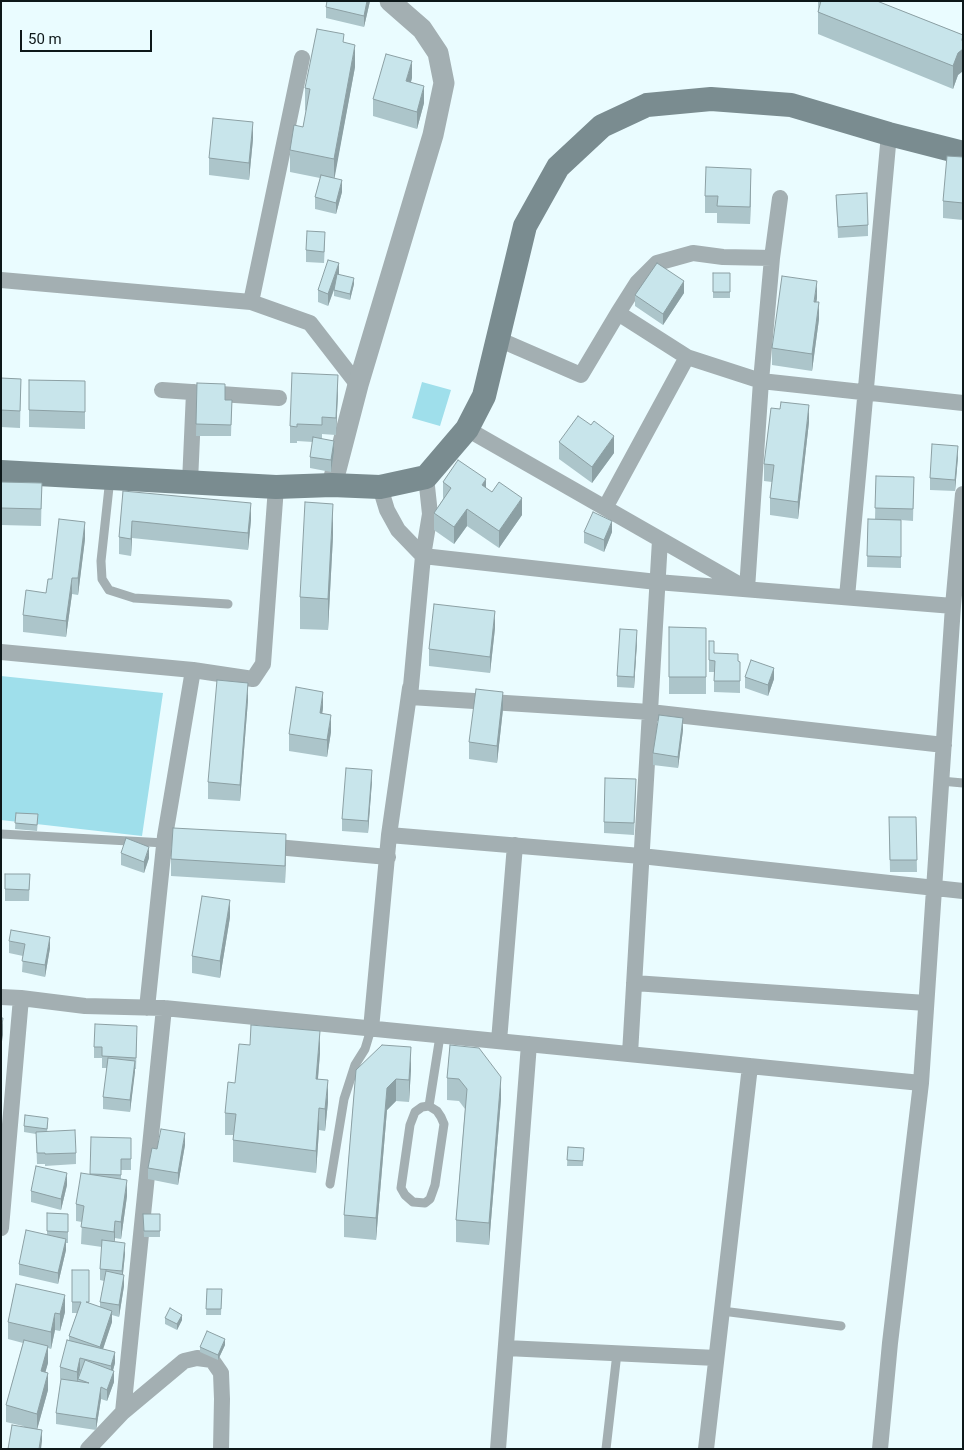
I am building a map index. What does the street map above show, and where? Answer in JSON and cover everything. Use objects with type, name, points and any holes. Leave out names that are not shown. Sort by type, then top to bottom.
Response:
[{"type":"main road","points":[[1,472],[276,487],[380,487],[426,477],[467,428],[484,396],[525,226],[558,167],[602,126],[647,105],[711,99],[791,105],[889,134],[963,153]]},
{"type":"street","points":[[332,486],[358,385],[433,135],[444,83],[438,53],[422,29],[390,1]]},
{"type":"street","points":[[250,302],[302,58]]},
{"type":"street","points":[[847,597],[889,134]]},
{"type":"street","points":[[747,589],[761,380],[772,258],[780,198]]},
{"type":"street","points":[[498,339],[581,375],[637,283],[657,263],[694,253],[723,257],[772,258]]},
{"type":"street","points":[[1,280],[250,302],[310,323],[358,385]]},
{"type":"street","points":[[618,313],[687,357],[761,380],[963,403]]},
{"type":"street","points":[[605,508],[687,357]]},
{"type":"street","points":[[162,390],[279,398]]},
{"type":"street","points":[[190,482],[194,392]]},
{"type":"street","points":[[467,428],[747,589]]},
{"type":"street","points":[[426,477],[430,514],[423,556],[410,697],[650,712],[944,745]]},
{"type":"street","points":[[1,652],[193,670],[253,679],[263,664],[276,487]]},
{"type":"street","points":[[380,487],[387,510],[398,530],[423,556],[658,582],[953,606]]},
{"type":"street","points":[[880,1449],[890,1343],[921,1083],[953,606],[959,585],[963,494]]},
{"type":"street","points":[[630,1054],[660,540]]},
{"type":"street","points":[[147,1008],[165,840],[193,670]]},
{"type":"street","points":[[371,1029],[389,835],[411,683]]},
{"type":"street","points":[[389,835],[641,856],[963,891]]},
{"type":"street","points":[[165,840],[185,838]]},
{"type":"street","points":[[252,844],[388,857]]},
{"type":"street","points":[[499,1042],[516,845]]},
{"type":"street","points":[[634,983],[926,1003]]},
{"type":"street","points":[[1,997],[85,1006],[164,1008],[921,1083]]},
{"type":"street","points":[[1,1228],[21,998]]},
{"type":"street","points":[[123,1412],[164,1008]]},
{"type":"street","points":[[498,1449],[529,1044]]},
{"type":"street","points":[[706,1449],[750,1066]]},
{"type":"street","points":[[506,1348],[716,1358]]},
{"type":"street","points":[[88,1449],[123,1412],[184,1361],[197,1358],[212,1360],[220,1373],[222,1399],[221,1449]]},
{"type":"lane","points":[[110,478],[101,561],[102,579],[109,590],[134,598],[228,604]]},
{"type":"lane","points":[[941,781],[963,783]]},
{"type":"lane","points":[[1,834],[165,840]]},
{"type":"lane","points":[[330,1184],[344,1099],[355,1065],[365,1048],[371,1029]]},
{"type":"lane","points":[[429,1106],[440,1036]]},
{"type":"lane","points":[[429,1106],[437,1111],[444,1124],[435,1185],[430,1199],[425,1203],[413,1202],[401,1188],[410,1125],[415,1112],[429,1106]]},
{"type":"lane","points":[[722,1311],[841,1326]]},
{"type":"lane","points":[[606,1449],[617,1353]]},
{"type":"shaded area","points":[[422,382],[451,390],[440,426],[412,418]]},
{"type":"shaded area","points":[[1,676],[163,693],[142,836],[1,820]]},
{"type":"building","points":[[327,1],[367,1],[364,16],[326,7]]},
{"type":"building","points":[[821,1],[877,1],[963,35],[963,49],[958,53],[953,66],[818,12]]},
{"type":"building","points":[[317,29],[344,34],[343,42],[355,45],[334,159],[290,150],[294,125],[303,127],[310,89],[305,88]]},
{"type":"building","points":[[386,54],[412,61],[406,81],[424,86],[417,112],[373,99]]},
{"type":"building","points":[[213,118],[253,122],[249,163],[209,158]]},
{"type":"building","points":[[947,156],[963,157],[963,203],[943,201]]},
{"type":"building","points":[[706,167],[751,169],[750,207],[717,206],[718,196],[705,196]]},
{"type":"building","points":[[321,175],[342,180],[336,203],[315,197]]},
{"type":"building","points":[[867,193],[868,225],[838,227],[836,195]]},
{"type":"building","points":[[307,231],[325,232],[324,252],[306,250]]},
{"type":"building","points":[[328,260],[339,263],[328,294],[318,290]]},
{"type":"building","points":[[657,263],[684,281],[663,314],[635,295]]},
{"type":"building","points":[[713,273],[730,273],[730,292],[713,292]]},
{"type":"building","points":[[337,274],[354,278],[350,294],[334,290]]},
{"type":"building","points":[[782,276],[817,281],[814,302],[819,302],[812,354],[772,348]]},
{"type":"building","points":[[292,373],[338,375],[336,418],[322,417],[322,425],[297,424],[297,427],[290,426]]},
{"type":"building","points":[[1,378],[21,379],[20,411],[1,410]]},
{"type":"building","points":[[29,380],[85,381],[85,412],[29,410]]},
{"type":"building","points":[[197,383],[225,384],[225,400],[232,400],[231,425],[196,424]]},
{"type":"building","points":[[781,402],[809,405],[798,502],[770,498],[774,465],[764,464],[771,408],[780,409]]},
{"type":"building","points":[[578,416],[591,425],[594,421],[614,436],[592,467],[559,442]]},
{"type":"building","points":[[313,437],[334,441],[331,460],[310,457]]},
{"type":"building","points":[[932,444],[958,446],[955,480],[930,478]]},
{"type":"building","points":[[458,460],[486,479],[482,485],[492,492],[499,482],[522,498],[499,531],[467,509],[454,527],[434,513],[451,488],[443,482]]},
{"type":"building","points":[[876,476],[914,477],[913,509],[875,508]]},
{"type":"building","points":[[1,482],[42,483],[41,509],[1,508]]},
{"type":"building","points":[[123,491],[251,503],[248,533],[132,521],[131,539],[119,537]]},
{"type":"building","points":[[305,502],[333,504],[328,599],[300,597]]},
{"type":"building","points":[[593,512],[612,521],[604,540],[584,532]]},
{"type":"building","points":[[59,519],[85,522],[78,578],[72,578],[66,621],[23,615],[26,590],[46,593],[48,579],[52,579]]},
{"type":"building","points":[[868,519],[901,520],[901,557],[867,556]]},
{"type":"building","points":[[434,604],[495,611],[490,657],[429,649]]},
{"type":"building","points":[[669,627],[706,628],[706,677],[669,677]]},
{"type":"building","points":[[620,629],[637,630],[634,677],[617,676]]},
{"type":"building","points":[[709,641],[714,641],[714,653],[738,654],[740,681],[714,681],[715,661],[709,660]]},
{"type":"building","points":[[751,660],[774,668],[768,685],[745,677]]},
{"type":"building","points":[[217,680],[248,683],[240,785],[208,782]]},
{"type":"building","points":[[296,687],[323,692],[320,713],[331,715],[327,740],[289,734]]},
{"type":"building","points":[[476,689],[503,692],[497,746],[469,742]]},
{"type":"building","points":[[659,715],[683,718],[678,757],[653,753]]},
{"type":"building","points":[[346,768],[372,770],[368,821],[342,819]]},
{"type":"building","points":[[605,778],[636,779],[634,823],[604,822]]},
{"type":"building","points":[[16,813],[38,814],[37,825],[15,823]]},
{"type":"building","points":[[889,817],[916,817],[917,860],[890,860]]},
{"type":"building","points":[[173,828],[286,834],[285,866],[171,859]]},
{"type":"building","points":[[126,838],[149,847],[144,862],[121,853]]},
{"type":"building","points":[[5,874],[30,874],[29,890],[5,889]]},
{"type":"building","points":[[202,896],[230,900],[220,961],[192,956]]},
{"type":"building","points":[[11,930],[50,937],[45,965],[22,961],[25,944],[9,941]]},
{"type":"building","points":[[95,1024],[137,1026],[136,1058],[102,1056],[102,1047],[94,1047]]},
{"type":"building","points":[[251,1025],[320,1031],[316,1079],[328,1080],[325,1109],[319,1108],[316,1151],[233,1140],[236,1114],[225,1113],[228,1082],[235,1083],[239,1044],[250,1045]]},
{"type":"building","points":[[382,1045],[411,1047],[409,1080],[396,1079],[387,1088],[376,1218],[344,1215],[356,1070]]},
{"type":"building","points":[[450,1045],[479,1048],[501,1077],[489,1223],[456,1220],[467,1089],[459,1079],[447,1078]]},
{"type":"building","points":[[108,1058],[135,1061],[130,1100],[103,1097]]},
{"type":"building","points":[[25,1115],[48,1118],[47,1129],[24,1126]]},
{"type":"building","points":[[161,1129],[185,1133],[178,1173],[148,1168],[152,1148],[157,1149]]},
{"type":"building","points":[[75,1130],[76,1153],[37,1153],[36,1132]]},
{"type":"building","points":[[91,1137],[131,1138],[131,1159],[121,1159],[121,1175],[90,1174]]},
{"type":"building","points":[[568,1147],[584,1148],[583,1161],[567,1160]]},
{"type":"building","points":[[36,1166],[67,1173],[61,1199],[31,1191]]},
{"type":"building","points":[[81,1173],[127,1180],[121,1222],[115,1221],[114,1232],[81,1227],[84,1206],[76,1204]]},
{"type":"building","points":[[47,1213],[68,1214],[68,1232],[47,1231]]},
{"type":"building","points":[[143,1214],[160,1214],[160,1231],[144,1231]]},
{"type":"building","points":[[26,1230],[66,1239],[58,1273],[19,1264]]},
{"type":"building","points":[[102,1240],[125,1243],[122,1271],[100,1269]]},
{"type":"building","points":[[72,1270],[89,1270],[89,1302],[86,1302],[112,1311],[100,1347],[69,1336],[81,1302],[72,1302]]},
{"type":"building","points":[[106,1271],[124,1275],[119,1305],[100,1302]]},
{"type":"building","points":[[16,1284],[65,1295],[60,1314],[55,1313],[51,1332],[8,1322]]},
{"type":"building","points":[[207,1289],[222,1289],[221,1309],[206,1309]]},
{"type":"building","points":[[170,1308],[182,1315],[177,1324],[165,1318]]},
{"type":"building","points":[[207,1331],[225,1339],[218,1355],[200,1347]]},
{"type":"building","points":[[24,1340],[48,1346],[41,1371],[48,1373],[37,1414],[6,1405]]},
{"type":"building","points":[[67,1340],[115,1352],[111,1366],[80,1358],[77,1372],[60,1367]]},
{"type":"building","points":[[85,1360],[114,1371],[107,1390],[101,1387],[96,1419],[56,1413],[61,1379],[89,1383],[78,1379]]},
{"type":"building","points":[[12,1425],[42,1430],[39,1449],[8,1449]]}]
